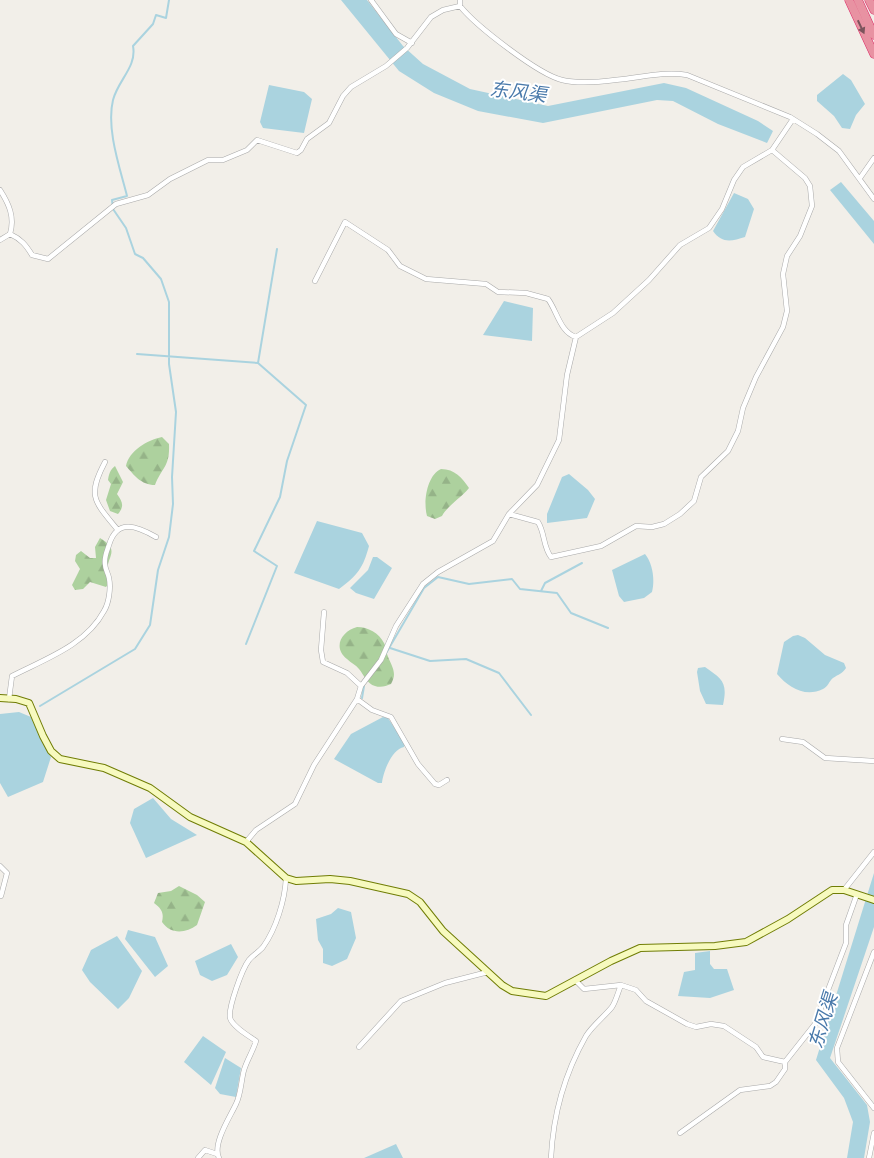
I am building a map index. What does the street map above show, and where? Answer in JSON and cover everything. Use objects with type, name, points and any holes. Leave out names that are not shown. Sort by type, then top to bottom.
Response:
[{"type":"highway","points":[[849,0],[874,54]]},
{"type":"highway","points":[[858,0],[874,35]]},
{"type":"highway","points":[[869,0],[874,10]]},
{"type":"street","points":[[371,0],[396,34],[412,43]]},
{"type":"street","points":[[460,0],[460,6],[503,44],[557,78],[594,82],[669,72],[696,78],[793,119],[839,151],[874,199]]},
{"type":"street","points":[[10,234],[27,246],[32,255],[48,259],[113,206],[148,195],[170,179],[208,160],[222,160],[247,150],[257,140],[297,153],[301,150],[307,139],[329,123],[343,96],[351,87],[386,66],[407,48],[431,17],[443,10],[460,6]]},
{"type":"street","points":[[315,281],[345,222],[388,250],[400,266],[426,279],[486,284],[498,292],[526,293],[548,299],[570,335],[576,336],[613,312],[649,280],[680,245],[709,228],[722,209],[734,180],[743,167],[772,150],[793,119]]},
{"type":"street","points":[[509,514],[538,522],[542,529],[547,552],[551,557],[601,546],[636,526],[652,527],[664,524],[680,514],[694,501],[701,477],[728,451],[738,432],[743,408],[756,377],[783,327],[787,311],[783,274],[787,256],[800,236],[812,206],[810,186],[805,178],[772,150]]},
{"type":"street","points":[[860,178],[874,158]]},
{"type":"street","points":[[0,190],[11,213],[10,234]]},
{"type":"street","points":[[0,240],[10,234]]},
{"type":"street","points":[[246,842],[256,830],[295,804],[314,765],[356,699],[361,686],[381,660],[396,626],[423,584],[438,572],[493,541],[509,514],[537,485],[559,440],[564,393],[576,336]]},
{"type":"street","points":[[105,462],[95,481],[96,503],[117,529]]},
{"type":"street","points":[[8,699],[12,676],[79,641],[91,630],[105,610],[109,597],[110,578],[105,558],[112,533],[117,529],[138,527],[156,537]]},
{"type":"street","points":[[324,612],[320,650],[324,662],[347,673],[361,686]]},
{"type":"street","points":[[0,698],[24,700],[29,703],[51,751],[60,759],[104,768],[150,788],[190,817],[246,842],[286,878],[296,881],[330,879],[350,881],[408,894],[420,902],[443,931],[488,972],[512,991],[529,995],[546,996],[640,948],[715,946],[746,942],[788,919],[832,890],[844,890],[874,900]]},
{"type":"street","points":[[356,699],[372,710],[391,717],[418,764],[435,784],[439,785],[447,780]]},
{"type":"street","points":[[782,738],[803,742],[825,758],[874,761]]},
{"type":"street","points":[[844,890],[874,852]]},
{"type":"street","points":[[0,866],[7,873],[1,896]]},
{"type":"street","points":[[198,1158],[205,1150],[211,1150],[218,1156],[228,1117],[236,1104],[244,1071],[256,1042],[230,1019],[231,1010],[241,975],[248,961],[263,946],[283,904],[286,878]]},
{"type":"street","points":[[680,1133],[732,1094],[740,1090],[770,1086],[776,1082],[785,1068],[785,1062],[815,1024],[846,943],[846,925],[861,896]]},
{"type":"street","points":[[874,952],[838,1048],[837,1056],[838,1062],[874,1108]]},
{"type":"street","points":[[359,1047],[401,1001],[446,983],[488,972]]},
{"type":"street","points":[[576,980],[584,989],[621,985],[636,990],[646,1001],[687,1024],[696,1027],[710,1024],[724,1026],[756,1048],[763,1057],[785,1062]]},
{"type":"street","points":[[551,1158],[552,1130],[558,1112],[560,1094],[587,1036],[613,1005],[621,985]]},
{"type":"street","points":[[869,1158],[874,1133]]},
{"type":"green space","points":[[162,437],[169,444],[167,462],[155,485],[150,485],[138,479],[126,466],[135,451],[150,441]]},
{"type":"green space","points":[[115,466],[123,482],[117,494],[122,504],[118,514],[110,511],[106,500],[111,484],[108,480],[109,476]]},
{"type":"green space","points":[[441,469],[454,472],[469,488],[442,516],[435,519],[427,516],[426,497],[432,477]]},
{"type":"green space","points":[[100,538],[111,549],[107,570],[110,582],[106,587],[90,582],[83,589],[75,590],[72,585],[80,569],[75,561],[76,555],[81,551],[90,558],[96,558],[95,547]]},
{"type":"green space","points":[[357,627],[373,631],[384,643],[394,672],[391,684],[381,687],[372,685],[340,650],[343,636]]},
{"type":"green space","points":[[179,886],[197,895],[205,902],[197,925],[188,930],[174,931],[162,922],[162,911],[154,903],[158,893],[171,891]]},
{"type":"water","points":[[341,0],[367,0],[403,46],[423,64],[470,89],[548,106],[664,83],[686,88],[758,121],[773,131],[767,143],[718,124],[673,101],[657,100],[543,123],[478,111],[434,93],[399,71]]},
{"type":"water","points":[[843,74],[851,80],[865,104],[856,115],[850,129],[842,128],[834,116],[817,101],[817,95]]},
{"type":"water","points":[[269,85],[304,92],[312,99],[304,133],[263,128],[260,122]]},
{"type":"water","points":[[841,182],[874,221],[874,244],[830,190]]},
{"type":"water","points":[[734,193],[748,199],[754,209],[745,237],[736,240],[724,240],[713,231]]},
{"type":"water","points":[[504,301],[533,308],[532,341],[483,335]]},
{"type":"water","points":[[569,474],[588,490],[595,499],[587,518],[547,523],[547,514],[562,477]]},
{"type":"water","points":[[317,521],[362,533],[369,546],[359,570],[339,589],[294,573]]},
{"type":"water","points":[[645,554],[653,572],[652,592],[644,598],[624,602],[619,596],[612,570]]},
{"type":"water","points":[[373,557],[377,557],[392,568],[374,599],[356,593],[350,588],[368,570]]},
{"type":"water","points":[[798,635],[805,638],[825,655],[844,663],[845,670],[833,678],[823,689],[803,692],[786,683],[777,674],[784,642]]},
{"type":"water","points":[[705,667],[719,678],[724,686],[723,705],[706,704],[700,691],[697,672],[698,668]]},
{"type":"water","points":[[19,712],[31,717],[51,757],[43,782],[8,797],[0,783],[0,714]]},
{"type":"water","points":[[383,717],[388,718],[405,744],[404,747],[392,756],[386,767],[382,783],[378,783],[334,759],[351,734]]},
{"type":"water","points":[[153,798],[171,819],[197,835],[146,858],[130,823],[134,809]]},
{"type":"water","points":[[874,873],[874,927],[830,1058],[867,1105],[870,1122],[864,1158],[847,1158],[853,1122],[844,1098],[816,1060]]},
{"type":"water","points":[[338,908],[351,912],[356,938],[347,959],[332,966],[323,963],[323,949],[318,940],[316,919],[331,914]]},
{"type":"water","points":[[128,930],[155,937],[168,966],[155,977],[125,939]]},
{"type":"water","points":[[117,936],[142,971],[129,998],[118,1009],[90,982],[82,970],[91,950]]},
{"type":"water","points":[[231,944],[238,957],[227,975],[212,981],[200,975],[195,961]]},
{"type":"water","points":[[710,951],[710,964],[714,969],[727,969],[734,990],[710,998],[678,996],[684,972],[695,970],[695,953]]},
{"type":"water","points":[[203,1036],[226,1052],[211,1085],[184,1062]]},
{"type":"water","points":[[225,1058],[241,1068],[236,1097],[220,1094],[215,1088]]},
{"type":"water","points":[[396,1144],[403,1158],[364,1158]]},
{"type":"waterway","points":[[40,706],[135,649],[150,625],[158,570],[169,537],[173,504],[172,477],[176,412],[169,364],[169,302],[161,279],[143,258],[135,254],[126,228],[113,209],[112,200],[127,196],[111,123],[113,100],[130,67],[133,46],[153,24],[156,15],[166,18],[169,0]]},
{"type":"waterway","points":[[258,363],[277,249]]},
{"type":"waterway","points":[[137,354],[258,363],[306,405],[287,461],[280,497],[254,551],[277,566],[246,644]]},
{"type":"waterway","points":[[541,591],[545,583],[582,563]]},
{"type":"waterway","points":[[385,655],[424,588],[438,577],[469,584],[512,579],[520,589],[557,593],[571,613],[608,628]]},
{"type":"waterway","points":[[390,648],[430,661],[466,659],[499,673],[531,715]]},
{"type":"waterway","points":[[362,698],[364,686]]},
{"type":"water label","name":"东风渠","points":[[518,93]]},
{"type":"water label","name":"东风渠","points":[[824,1021]]}]
